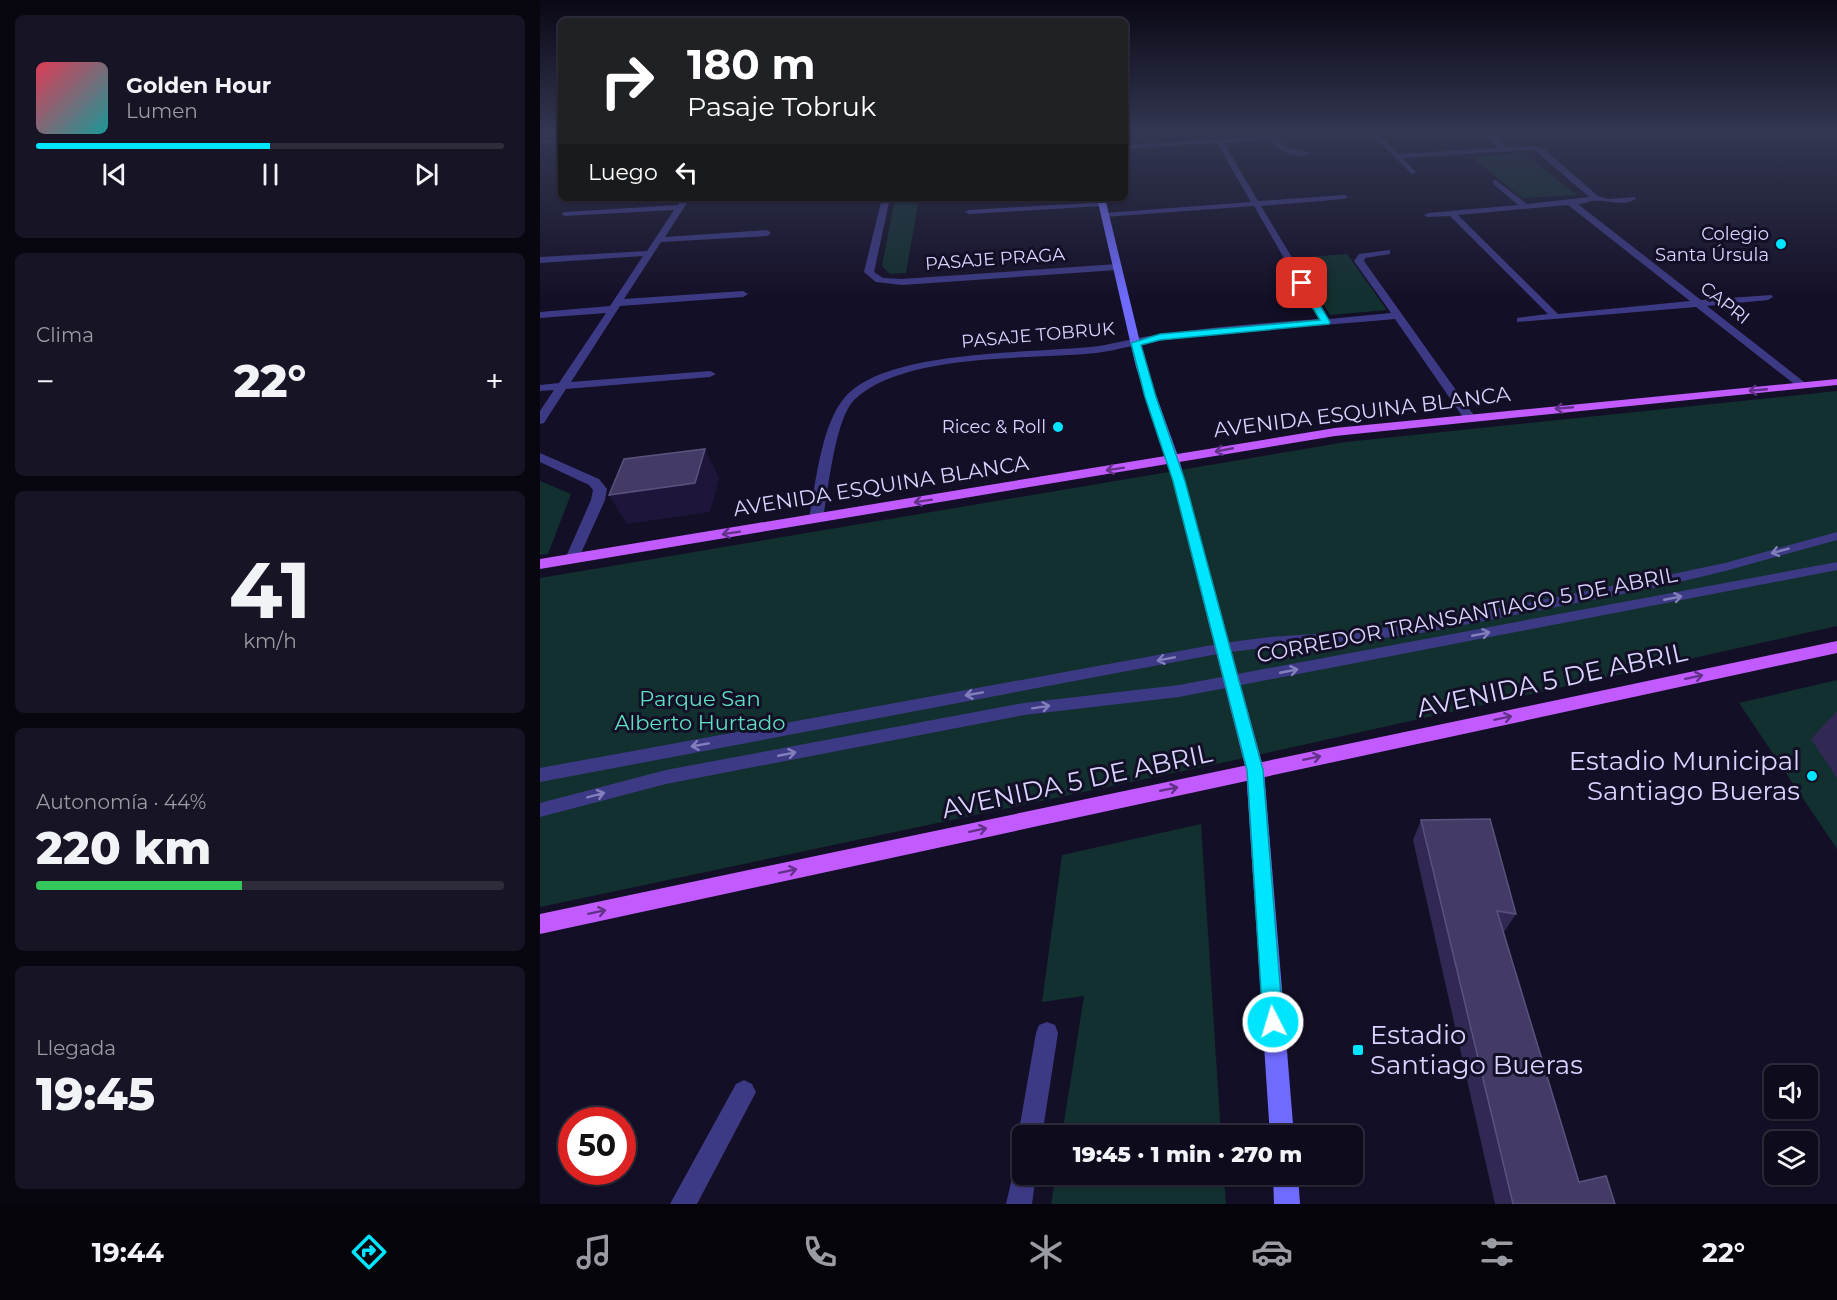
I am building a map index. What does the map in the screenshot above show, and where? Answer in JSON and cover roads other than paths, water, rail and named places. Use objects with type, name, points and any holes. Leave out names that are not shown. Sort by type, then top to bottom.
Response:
[{"type":"main road","points":[[1102,201],[1150,397],[1173,459],[1255,770],[1281,1125]]},
{"type":"main road","name":"AVENIDA ESQUINA BLANCA","points":[[540,564],[1326,433],[1837,382]]},
{"type":"main road","name":"AVENIDA 5 DE ABRIL","points":[[540,924],[1837,647]]},
{"type":"main road","points":[[1286,1185],[1287,1204]]},
{"type":"street","points":[[1247,188],[1326,322]]},
{"type":"street","points":[[1503,188],[1526,207]]},
{"type":"street","points":[[1583,188],[1594,198]]},
{"type":"street","points":[[1105,215],[1344,197]]},
{"type":"street","points":[[1428,215],[1571,203],[1594,198],[1608,201],[1632,199]]},
{"type":"street","name":"PASAJE PRAGA","points":[[885,201],[870,268],[871,275],[875,278],[902,282],[1118,267]]},
{"type":"street","points":[[969,212],[1102,201]]},
{"type":"street","points":[[565,214],[683,202]]},
{"type":"street","points":[[540,420],[683,202]]},
{"type":"street","name":"CAPRI","points":[[1571,203],[1802,386]]},
{"type":"street","points":[[1452,213],[1555,316]]},
{"type":"street","points":[[658,240],[768,233]]},
{"type":"street","points":[[540,260],[650,252]]},
{"type":"street","points":[[1387,252],[1367,254],[1359,261],[1469,417]]},
{"type":"street","points":[[540,315],[743,294]]},
{"type":"street","points":[[1521,320],[1768,297]]},
{"type":"street","name":"PASAJE TOBRUK","points":[[816,518],[840,411],[862,388],[904,371],[938,364],[1099,350],[1160,337],[1397,316]]},
{"type":"street","points":[[540,388],[710,374]]},
{"type":"street","points":[[540,457],[594,482],[600,489],[598,500],[572,559]]},
{"type":"street","points":[[1032,1125],[1047,1033]]},
{"type":"street","points":[[683,1204],[744,1092]]},
{"type":"street","points":[[1019,1204],[1022,1185]]},
{"type":"lane","name":"CORREDOR TRANSANTIAGO 5 DE ABRIL","points":[[540,775],[1223,648],[1368,635],[1428,627],[1673,579],[1837,536]]},
{"type":"lane","name":"CORREDOR TRANSANTIAGO 5 DE ABRIL","points":[[540,810],[666,777],[1024,709],[1145,697],[1232,682],[1837,566]]},
{"type":"place","name":"Colegio Santa Úrsula","points":[[1781,244]]},
{"type":"place","name":"Ricec & Roll","points":[[1058,427]]},
{"type":"place","name":"Estadio Municipal Santiago Bueras","points":[[1812,776]]},
{"type":"place","name":"Estadio Santiago Bueras","points":[[1358,1050]]},
{"type":"park label","name":"Parque San Alberto Hurtado","points":[[700,711]]}]
